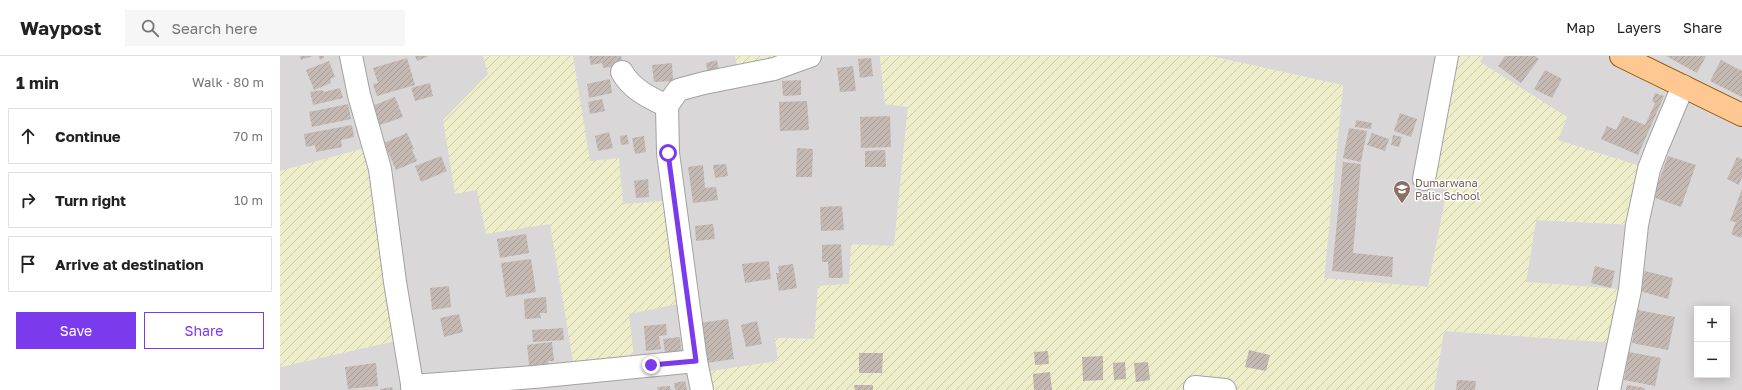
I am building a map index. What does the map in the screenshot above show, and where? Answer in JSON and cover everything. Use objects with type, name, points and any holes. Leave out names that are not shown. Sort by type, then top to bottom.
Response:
[{"type":"main road","points":[[1621,56],[1742,115]]},
{"type":"street","points":[[351,56],[359,95],[380,169],[395,282],[413,388],[534,378],[696,361]]},
{"type":"street","points":[[702,390],[696,361],[668,153],[666,106],[678,90],[704,83],[774,69],[810,56]]},
{"type":"street","points":[[1424,179],[1447,56]]},
{"type":"street","points":[[622,72],[626,80],[636,88],[666,106]]},
{"type":"street","points":[[1609,390],[1630,290],[1637,225],[1649,169],[1683,86]]},
{"type":"street","points":[[1195,387],[1225,390]]},
{"type":"shaded area","points":[[280,56],[880,56],[885,104],[908,107],[894,246],[849,284],[818,286],[815,339],[775,338],[778,361],[699,373],[702,390],[280,390],[280,367],[404,339],[373,146],[280,171]]},
{"type":"shaded area","points":[[1211,56],[1447,56],[1425,179],[1448,185],[1428,287],[1324,279],[1343,86]]},
{"type":"shaded area","points":[[1483,56],[1742,56],[1742,390],[1434,390],[1444,331],[1619,343],[1630,290],[1526,282],[1536,220],[1637,225],[1649,169],[1557,140],[1567,117],[1480,62]]},
{"type":"green space","points":[[483,56],[573,56],[590,161],[619,158],[623,204],[674,200],[688,302],[629,314],[635,367],[575,373],[550,224],[486,234],[477,190],[455,194],[443,120],[488,74]]},
{"type":"green space","points":[[735,56],[810,56],[739,76]]},
{"type":"green space","points":[[880,56],[1211,56],[1343,85],[1324,278],[1428,287],[1448,185],[1424,179],[1447,56],[1483,56],[1480,62],[1567,117],[1558,140],[1649,169],[1637,225],[1536,220],[1526,282],[1630,290],[1619,343],[1444,331],[1434,390],[702,390],[698,373],[778,361],[775,338],[814,339],[818,286],[849,284],[851,244],[894,246],[908,107],[885,104]]},
{"type":"green space","points":[[373,146],[404,339],[280,367],[280,171]]},
{"type":"building","points":[[300,56],[313,56],[301,60]]},
{"type":"building","points":[[319,56],[324,56],[324,58],[320,60]]},
{"type":"building","points":[[415,56],[429,56],[417,61]]},
{"type":"building","points":[[589,56],[621,56],[622,60],[615,62],[616,66],[603,68],[602,63],[591,65]]},
{"type":"building","points":[[1505,56],[1535,56],[1539,59],[1521,83],[1498,66]]},
{"type":"building","points":[[1666,56],[1706,56],[1697,73]]},
{"type":"building","points":[[407,58],[415,85],[377,96],[373,84],[378,83],[373,68]]},
{"type":"building","points":[[871,58],[873,76],[860,78],[858,59]]},
{"type":"building","points":[[717,60],[719,72],[708,74],[706,63]]},
{"type":"building","points":[[1721,60],[1742,71],[1742,97],[1710,81]]},
{"type":"building","points":[[329,61],[335,77],[330,79],[331,83],[314,90],[306,70]]},
{"type":"building","points":[[672,63],[673,81],[654,82],[652,65]]},
{"type":"building","points":[[853,66],[856,91],[840,92],[837,68]]},
{"type":"building","points":[[1545,70],[1562,79],[1552,98],[1534,89]]},
{"type":"building","points":[[610,79],[612,93],[589,98],[587,84]]},
{"type":"building","points":[[801,80],[801,95],[783,96],[782,81]]},
{"type":"building","points":[[430,83],[433,96],[415,101],[411,88]]},
{"type":"building","points":[[340,88],[343,98],[313,105],[310,92],[322,90],[324,92]]},
{"type":"building","points":[[1655,93],[1664,96],[1638,155],[1601,139],[1607,126],[1616,130],[1623,116],[1645,125],[1655,103],[1652,101]]},
{"type":"building","points":[[395,97],[403,117],[380,125],[372,106]]},
{"type":"building","points":[[602,99],[605,111],[590,114],[588,102]]},
{"type":"building","points":[[807,101],[809,130],[780,131],[779,102]]},
{"type":"building","points":[[348,104],[351,119],[312,127],[309,112]]},
{"type":"building","points":[[1400,113],[1417,119],[1411,137],[1394,131]]},
{"type":"building","points":[[890,116],[891,147],[861,148],[860,117]]},
{"type":"building","points":[[1356,120],[1372,123],[1371,129],[1355,127]]},
{"type":"building","points":[[352,125],[354,137],[341,140],[342,147],[316,152],[315,145],[306,147],[304,134]]},
{"type":"building","points":[[1349,128],[1367,131],[1361,162],[1343,158]]},
{"type":"building","points":[[609,132],[613,148],[598,151],[595,136]]},
{"type":"building","points":[[407,133],[414,149],[412,150],[417,161],[396,170],[384,143]]},
{"type":"building","points":[[1372,133],[1389,139],[1385,151],[1367,145]]},
{"type":"building","points":[[627,135],[629,144],[621,145],[620,136]]},
{"type":"building","points":[[1393,135],[1402,137],[1399,147],[1391,145]]},
{"type":"building","points":[[644,136],[646,152],[635,154],[632,138]]},
{"type":"building","points":[[797,148],[813,149],[812,177],[796,177]]},
{"type":"building","points":[[885,150],[886,167],[865,167],[865,151]]},
{"type":"building","points":[[441,156],[447,171],[421,182],[415,166]]},
{"type":"building","points":[[1668,156],[1696,165],[1681,207],[1653,197]]},
{"type":"building","points":[[1737,157],[1742,159],[1742,177],[1739,185],[1727,179]]},
{"type":"building","points":[[1343,162],[1361,164],[1353,253],[1393,257],[1392,277],[1332,271]]},
{"type":"building","points":[[726,164],[728,176],[715,178],[713,165]]},
{"type":"building","points":[[703,165],[705,188],[716,187],[718,200],[693,203],[688,167]]},
{"type":"building","points":[[648,179],[649,197],[636,198],[634,181]]},
{"type":"building","points":[[1742,189],[1741,238],[1731,234],[1736,222],[1730,221]]},
{"type":"building","points":[[842,206],[844,230],[821,231],[820,207]]},
{"type":"building","points":[[713,224],[715,239],[696,241],[695,226]]},
{"type":"building","points":[[526,234],[529,253],[500,258],[497,239]]},
{"type":"building","points":[[841,244],[843,278],[829,278],[828,262],[822,262],[822,245]]},
{"type":"building","points":[[531,259],[536,292],[506,297],[501,263]]},
{"type":"building","points":[[769,261],[771,279],[745,283],[742,264]]},
{"type":"building","points":[[793,264],[797,288],[779,291],[776,273],[779,273],[778,266]]},
{"type":"building","points":[[1595,266],[1615,271],[1611,288],[1591,283]]},
{"type":"building","points":[[1645,271],[1673,278],[1668,299],[1640,291]]},
{"type":"building","points":[[449,286],[451,307],[432,310],[430,288]]},
{"type":"building","points":[[546,297],[547,313],[540,313],[541,318],[525,319],[524,299]]},
{"type":"building","points":[[1638,310],[1675,317],[1668,350],[1632,343]]},
{"type":"building","points":[[459,314],[463,332],[444,337],[440,318]]},
{"type":"building","points":[[728,319],[734,359],[706,363],[700,323]]},
{"type":"building","points":[[757,321],[762,344],[746,347],[741,325]]},
{"type":"building","points":[[666,324],[667,335],[659,336],[661,349],[646,351],[644,326]]},
{"type":"building","points":[[563,328],[564,340],[533,342],[532,330]]},
{"type":"building","points":[[680,337],[682,357],[666,359],[663,339]]},
{"type":"building","points":[[552,342],[554,361],[548,361],[549,371],[530,373],[527,345]]},
{"type":"building","points":[[1249,350],[1270,355],[1266,371],[1245,367]]},
{"type":"building","points":[[1048,351],[1049,364],[1035,365],[1034,352]]},
{"type":"building","points":[[1629,352],[1661,358],[1655,386],[1624,380]]},
{"type":"building","points":[[859,353],[883,353],[882,373],[859,373]]},
{"type":"building","points":[[1103,356],[1103,380],[1083,381],[1082,357]]},
{"type":"building","points":[[1125,362],[1126,379],[1114,380],[1113,363]]},
{"type":"building","points":[[1148,362],[1150,380],[1136,382],[1134,363]]},
{"type":"building","points":[[376,363],[378,386],[348,389],[345,367]]},
{"type":"building","points":[[1050,372],[1052,390],[1034,390],[1033,374]]},
{"type":"building","points":[[1457,380],[1476,381],[1475,390],[1456,390]]},
{"type":"building","points":[[685,381],[687,390],[675,390],[674,383]]},
{"type":"building","points":[[854,385],[873,385],[873,390],[855,390]]},
{"type":"building","points":[[1627,385],[1645,388],[1644,390],[1626,390]]},
{"type":"building","points":[[670,386],[671,390],[658,390],[657,387]]},
{"type":"building","points":[[392,387],[393,390],[380,390],[380,389]]},
{"type":"place","name":"Dumarwana Palic School","points":[[1402,204]]},
{"type":"route","points":[[651,365],[696,361],[668,153]]}]
